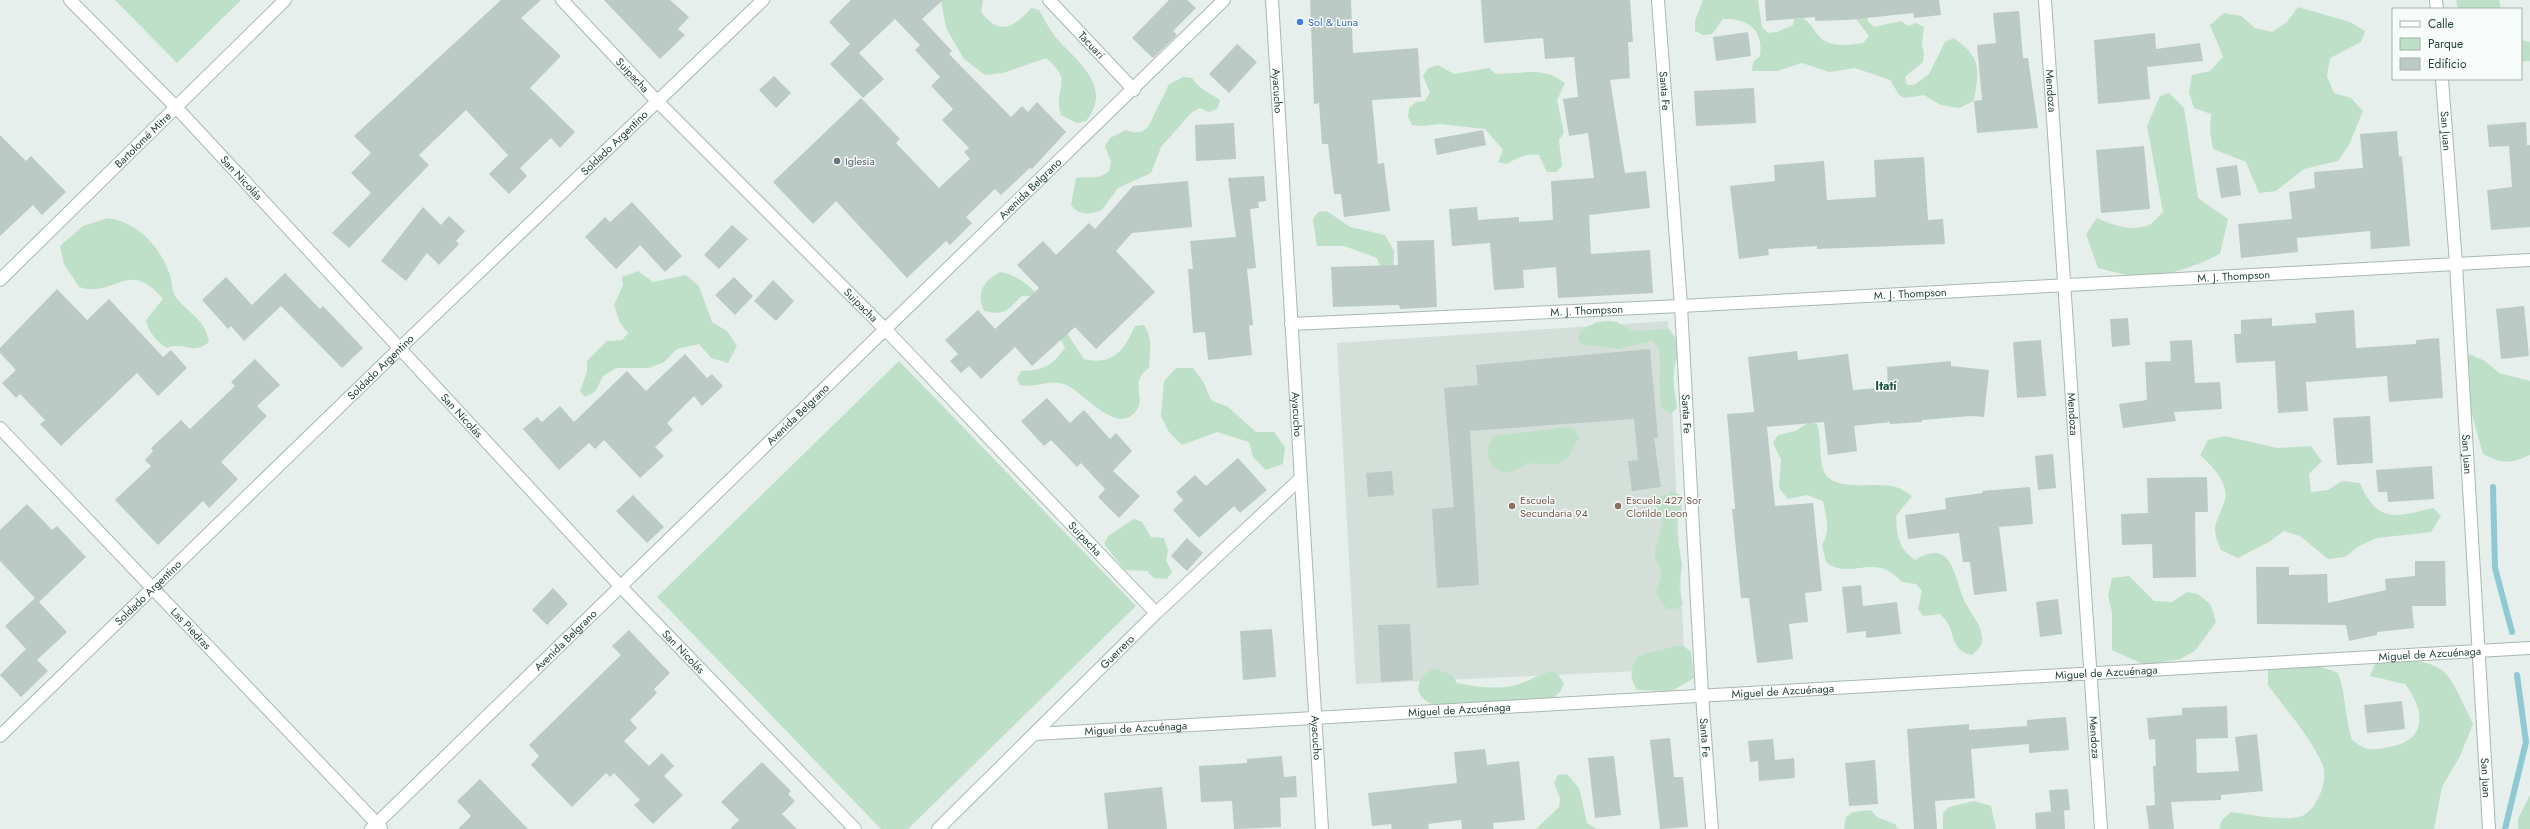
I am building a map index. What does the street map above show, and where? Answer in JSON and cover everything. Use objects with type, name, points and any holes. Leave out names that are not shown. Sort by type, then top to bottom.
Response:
[{"type":"street","name":"San Nicolás","points":[[70,0],[175,106],[621,586],[855,829]]},
{"type":"street","name":"Bartolomé Mitre","points":[[0,280],[175,106],[285,0]]},
{"type":"street","name":"Suipacha","points":[[562,0],[657,100],[886,330],[1156,613]]},
{"type":"street","name":"Soldado Argentino","points":[[0,736],[152,587],[657,100],[763,0]]},
{"type":"street","name":"Tacuarí","points":[[1049,0],[1134,90]]},
{"type":"street","name":"Avenida Belgrano","points":[[377,827],[621,586],[1134,90],[1224,0]]},
{"type":"street","name":"Ayacucho","points":[[1272,0],[1300,479],[1317,717],[1322,829]]},
{"type":"street","name":"Santa Fe","points":[[1658,0],[1681,306],[1702,695],[1712,829]]},
{"type":"street","name":"Mendoza","points":[[2045,0],[2101,829]]},
{"type":"street","name":"San Juan","points":[[2442,80],[2456,264],[2489,829]]},
{"type":"street","name":"M. J. Thompson","points":[[1291,324],[1681,306],[2530,260]]},
{"type":"street","name":"Las Piedras","points":[[0,428],[152,587],[377,827]]},
{"type":"street","name":"Guerrero","points":[[938,829],[1156,613],[1300,479]]},
{"type":"street","name":"Miguel de Azcuénaga","points":[[1035,734],[2530,648]]},
{"type":"shaded area","name":"Escuela Secundaria 94","points":[[1668,321],[1685,669],[1356,684],[1337,343]]},
{"type":"green space","points":[[115,0],[241,0],[177,63]]},
{"type":"green space","points":[[941,0],[983,0],[981,12],[988,20],[1000,27],[1012,24],[1019,20],[1031,8],[1039,10],[1053,34],[1080,63],[1094,85],[1096,96],[1094,108],[1086,121],[1077,123],[1061,115],[1059,98],[1062,80],[1055,66],[1046,58],[1003,73],[985,75],[964,59],[946,28]]},
{"type":"green space","points":[[1703,0],[1758,0],[1762,27],[1768,33],[1777,32],[1793,25],[1794,19],[1803,18],[1823,40],[1840,45],[1863,43],[1869,36],[1853,15],[1864,4],[1868,21],[1874,27],[1901,21],[1908,26],[1916,23],[1924,27],[1922,44],[1924,53],[1923,62],[1905,77],[1907,85],[1914,85],[1929,74],[1945,42],[1954,38],[1970,52],[1974,58],[1977,80],[1974,101],[1959,108],[1941,105],[1924,95],[1905,98],[1899,95],[1890,80],[1855,68],[1829,72],[1802,63],[1777,71],[1752,71],[1753,62],[1760,56],[1761,47],[1757,33],[1747,23],[1732,19],[1723,19],[1712,34],[1703,35],[1695,31],[1695,21]]},
{"type":"green space","points":[[2456,0],[2499,0],[2501,8],[2458,8]]},
{"type":"green space","points":[[2298,7],[2350,22],[2365,31],[2361,42],[2330,58],[2327,76],[2334,93],[2351,98],[2363,111],[2349,145],[2338,161],[2304,169],[2276,191],[2259,193],[2246,162],[2213,149],[2210,131],[2211,114],[2194,108],[2189,92],[2192,75],[2210,71],[2223,57],[2210,25],[2224,13],[2241,16],[2255,28],[2272,32],[2287,22]]},
{"type":"green space","points":[[2522,40],[2530,42],[2530,61],[2522,62]]},
{"type":"green space","points":[[1438,65],[1454,74],[1489,68],[1496,74],[1532,72],[1549,74],[1565,83],[1557,100],[1564,133],[1559,140],[1562,166],[1556,172],[1547,172],[1539,155],[1523,156],[1507,164],[1498,162],[1503,150],[1485,129],[1440,124],[1422,126],[1412,125],[1408,117],[1409,108],[1416,102],[1425,101],[1430,93],[1423,76],[1428,68]]},
{"type":"green space","points":[[1183,77],[1192,78],[1201,88],[1220,100],[1217,109],[1209,112],[1200,108],[1192,112],[1161,147],[1151,173],[1118,188],[1102,210],[1085,214],[1074,209],[1071,205],[1076,178],[1097,177],[1109,171],[1111,162],[1105,146],[1110,138],[1126,130],[1139,132],[1147,128],[1165,94],[1168,85]]},
{"type":"green space","points":[[2169,93],[2184,108],[2198,198],[2228,219],[2220,254],[2187,268],[2152,276],[2118,273],[2098,268],[2086,234],[2097,218],[2122,227],[2136,228],[2149,225],[2163,212],[2147,126],[2160,96]]},
{"type":"green space","points":[[1327,211],[1350,227],[1385,235],[1394,251],[1393,279],[1383,274],[1377,258],[1344,246],[1317,246],[1313,219],[1318,212]]},
{"type":"green space","points":[[108,218],[118,220],[137,229],[152,243],[164,260],[170,273],[172,288],[175,296],[201,323],[205,329],[209,342],[198,348],[173,346],[167,348],[156,340],[146,320],[163,299],[151,287],[140,281],[130,280],[103,288],[92,289],[79,287],[64,264],[60,246],[83,226]]},
{"type":"green space","points":[[638,271],[653,282],[686,275],[699,286],[712,322],[727,331],[737,346],[728,363],[711,358],[699,344],[677,349],[664,362],[649,368],[616,368],[603,376],[595,392],[585,397],[580,391],[587,371],[587,361],[607,341],[622,340],[628,333],[620,323],[614,305],[623,285],[622,277]]},
{"type":"green space","points":[[1000,272],[1013,276],[1038,294],[1058,320],[1084,359],[1094,361],[1110,358],[1122,349],[1135,326],[1144,325],[1150,340],[1149,368],[1140,379],[1140,400],[1136,411],[1128,417],[1120,419],[1110,416],[1068,386],[1056,383],[1032,386],[1020,385],[1017,379],[1021,371],[1036,370],[1046,366],[1051,363],[1065,348],[1053,324],[1034,304],[1030,296],[1022,296],[1006,311],[998,313],[984,311],[981,299],[983,288],[989,279]]},
{"type":"green space","points":[[1597,322],[1617,322],[1632,331],[1669,329],[1674,335],[1678,345],[1678,354],[1674,370],[1677,408],[1671,413],[1663,410],[1661,404],[1659,348],[1652,341],[1618,349],[1592,345],[1583,346],[1578,339],[1581,330]]},
{"type":"green space","points":[[2469,354],[2485,361],[2499,373],[2530,381],[2530,455],[2506,462],[2496,460],[2483,454],[2468,392],[2467,367]]},
{"type":"green space","points":[[899,361],[1136,606],[908,829],[881,829],[657,597]]},
{"type":"green space","points":[[1176,368],[1193,368],[1204,383],[1211,400],[1228,407],[1256,432],[1274,432],[1285,447],[1283,464],[1266,470],[1253,457],[1249,442],[1217,432],[1182,445],[1169,432],[1161,416],[1164,381]]},
{"type":"green space","points":[[1809,422],[1817,424],[1822,464],[1826,475],[1832,480],[1849,485],[1888,485],[1898,488],[1912,496],[1896,516],[1898,536],[1905,551],[1915,560],[1928,554],[1938,553],[1945,557],[1950,564],[1955,573],[1967,607],[1981,630],[1982,643],[1972,655],[1959,649],[1946,620],[1940,614],[1923,616],[1918,609],[1922,591],[1916,584],[1902,582],[1892,573],[1882,568],[1873,567],[1845,569],[1836,567],[1826,562],[1822,545],[1825,540],[1827,529],[1823,501],[1807,495],[1788,499],[1779,488],[1781,460],[1773,443],[1778,435],[1796,431]]},
{"type":"green space","points":[[1566,427],[1575,429],[1579,438],[1569,456],[1560,463],[1532,463],[1527,464],[1515,471],[1503,472],[1493,465],[1488,455],[1488,448],[1494,436]]},
{"type":"green space","points":[[2225,436],[2277,448],[2311,446],[2322,461],[2309,474],[2311,492],[2328,490],[2342,481],[2360,483],[2366,496],[2373,505],[2381,511],[2398,515],[2433,508],[2441,516],[2431,532],[2377,538],[2359,546],[2345,557],[2328,559],[2300,536],[2284,531],[2269,542],[2238,558],[2221,550],[2218,542],[2215,526],[2224,503],[2225,489],[2223,482],[2215,470],[2200,455],[2208,440]]},
{"type":"green space","points":[[1673,491],[1681,496],[1682,513],[1677,521],[1676,530],[1682,564],[1679,589],[1683,605],[1675,609],[1667,609],[1656,594],[1661,576],[1660,567],[1655,559],[1655,550],[1663,523],[1654,508],[1656,499]]},
{"type":"green space","points":[[1134,519],[1142,522],[1151,537],[1164,538],[1168,551],[1166,560],[1172,572],[1167,579],[1154,578],[1147,571],[1125,570],[1104,544],[1108,536]]},
{"type":"green space","points":[[2129,576],[2154,601],[2172,602],[2187,592],[2198,594],[2211,605],[2216,622],[2195,651],[2180,659],[2145,665],[2112,650],[2112,612],[2108,595],[2112,578]]},
{"type":"green space","points":[[1675,646],[1684,646],[1691,652],[1694,678],[1672,691],[1637,690],[1634,686],[1632,669],[1638,656]]},
{"type":"green space","points":[[2377,659],[2413,660],[2432,665],[2440,669],[2446,674],[2453,684],[2473,724],[2460,756],[2442,787],[2434,829],[2219,829],[2222,820],[2231,812],[2279,818],[2298,817],[2304,815],[2314,805],[2321,791],[2324,776],[2322,763],[2311,743],[2268,685],[2268,669],[2286,665],[2312,665],[2338,673],[2343,690],[2352,740],[2364,748],[2373,749],[2390,747],[2411,738],[2417,731],[2419,723],[2419,714],[2412,694],[2405,684],[2370,676]]},
{"type":"green space","points":[[1434,668],[1452,675],[1457,683],[1479,687],[1509,687],[1545,673],[1555,671],[1564,683],[1560,692],[1553,698],[1435,705],[1422,698],[1418,688],[1422,677]]},
{"type":"green space","points":[[1567,774],[1579,788],[1587,823],[1597,829],[1536,829],[1559,807],[1560,798],[1554,783],[1558,775]]},
{"type":"green space","points":[[2530,795],[2530,829],[2518,829],[2518,819]]},
{"type":"green space","points":[[1974,801],[1991,806],[1996,829],[1943,829],[1943,813],[1949,807]]},
{"type":"green space","points":[[1871,810],[1877,817],[1895,824],[1898,829],[1844,829],[1846,817],[1853,812]]},
{"type":"building","points":[[501,0],[541,0],[521,18],[561,56],[530,88],[575,132],[560,148],[551,138],[520,168],[527,176],[509,194],[489,174],[508,155],[466,110],[419,155],[429,165],[349,248],[332,233],[371,193],[351,173],[371,153],[354,136]]},
{"type":"building","points":[[604,0],[670,0],[689,17],[678,29],[685,35],[660,59]]},
{"type":"building","points":[[851,0],[943,0],[922,19],[952,51],[949,54],[1011,117],[1022,106],[1028,112],[1037,102],[1066,132],[1032,169],[1030,168],[1001,195],[995,189],[966,217],[972,223],[950,245],[946,241],[907,278],[836,201],[813,224],[773,182],[861,98],[900,139],[896,143],[939,188],[970,159],[964,152],[969,148],[942,120],[953,109],[931,86],[940,77],[915,50],[920,45],[895,19],[859,53],[884,79],[863,98],[830,64],[850,44],[829,22]]},
{"type":"building","points":[[1169,0],[1187,0],[1196,8],[1173,31],[1177,35],[1153,58],[1132,38]]},
{"type":"building","points":[[1310,0],[1351,0],[1353,53],[1418,48],[1421,97],[1372,100],[1378,164],[1384,163],[1390,211],[1344,217],[1341,194],[1334,194],[1328,144],[1322,144],[1319,103],[1314,104]]},
{"type":"building","points":[[1481,0],[1630,0],[1633,42],[1628,42],[1630,78],[1610,80],[1625,173],[1646,171],[1650,208],[1589,215],[1591,254],[1650,250],[1653,293],[1558,298],[1556,267],[1523,270],[1524,288],[1494,290],[1490,243],[1452,246],[1449,209],[1477,207],[1478,220],[1519,217],[1519,222],[1553,220],[1551,181],[1594,178],[1588,133],[1569,136],[1563,99],[1578,97],[1574,57],[1545,59],[1543,38],[1484,43]]},
{"type":"building","points":[[1765,0],[1939,0],[1941,15],[1914,18],[1913,13],[1848,20],[1815,21],[1815,17],[1766,21]]},
{"type":"building","points":[[2019,11],[2023,58],[2028,58],[2038,128],[1977,133],[1974,101],[1982,100],[1977,45],[1996,43],[1993,13]]},
{"type":"building","points":[[1748,32],[1751,56],[1716,61],[1713,37]]},
{"type":"building","points":[[2155,33],[2156,49],[2200,43],[2203,61],[2147,67],[2150,99],[2098,104],[2094,40]]},
{"type":"building","points":[[1237,44],[1257,62],[1229,93],[1209,74]]},
{"type":"building","points":[[774,76],[791,93],[776,108],[759,90]]},
{"type":"building","points":[[1754,88],[1756,123],[1696,126],[1694,91]]},
{"type":"building","points":[[2526,122],[2527,145],[2530,145],[2530,227],[2491,230],[2487,190],[2512,187],[2509,146],[2489,147],[2487,125]]},
{"type":"building","points":[[1234,123],[1236,159],[1196,161],[1195,125]]},
{"type":"building","points":[[1483,130],[1486,145],[1437,155],[1434,139]]},
{"type":"building","points":[[2397,131],[2399,157],[2402,156],[2410,246],[2371,249],[2370,231],[2297,238],[2298,252],[2241,258],[2238,224],[2292,219],[2289,192],[2315,188],[2314,172],[2363,168],[2360,134]]},
{"type":"building","points":[[0,135],[26,161],[31,156],[66,192],[42,215],[33,205],[0,236]]},
{"type":"building","points":[[2144,146],[2150,209],[2101,213],[2096,150]]},
{"type":"building","points":[[1924,157],[1928,220],[1943,219],[1945,244],[1817,249],[1817,246],[1768,249],[1769,255],[1739,259],[1730,186],[1775,181],[1774,165],[1824,161],[1827,200],[1876,197],[1874,160]]},
{"type":"building","points":[[2237,165],[2241,195],[2221,198],[2216,168]]},
{"type":"building","points":[[1264,176],[1266,201],[1258,202],[1259,208],[1250,209],[1256,268],[1247,269],[1253,325],[1249,326],[1252,355],[1208,360],[1205,332],[1193,333],[1188,269],[1193,269],[1190,241],[1236,237],[1228,178]]},
{"type":"building","points":[[1188,181],[1192,227],[1132,233],[1116,251],[1155,292],[1096,349],[1075,327],[1032,366],[1015,347],[981,379],[969,366],[961,373],[950,361],[958,354],[945,340],[978,310],[995,329],[1039,288],[1017,265],[1043,241],[1056,255],[1089,223],[1095,229],[1133,186]]},
{"type":"building","points":[[632,202],[682,256],[665,272],[640,245],[616,269],[585,237],[605,217],[610,222]]},
{"type":"building","points":[[423,207],[441,225],[449,216],[465,231],[456,241],[459,244],[439,265],[427,253],[406,281],[381,261]]},
{"type":"building","points":[[732,225],[748,239],[719,269],[704,255]]},
{"type":"building","points":[[1434,240],[1437,307],[1400,309],[1399,305],[1333,307],[1331,267],[1398,265],[1397,241]]},
{"type":"building","points":[[285,273],[320,309],[323,306],[363,348],[342,368],[281,306],[244,341],[231,326],[228,329],[202,300],[226,277],[252,305]]},
{"type":"building","points":[[734,277],[753,296],[735,315],[715,295]]},
{"type":"building","points":[[773,280],[794,301],[776,321],[754,301]]},
{"type":"building","points":[[57,289],[87,320],[109,299],[163,357],[171,350],[187,368],[158,396],[137,373],[61,446],[40,424],[45,420],[20,394],[16,398],[2,383],[16,370],[0,353],[0,348]]},
{"type":"building","points":[[2524,306],[2529,356],[2501,359],[2496,309]]},
{"type":"building","points":[[2354,310],[2356,348],[2416,344],[2416,340],[2439,338],[2443,398],[2389,402],[2387,376],[2306,382],[2308,411],[2278,413],[2275,361],[2236,363],[2234,334],[2241,334],[2241,320],[2272,318],[2272,326],[2316,323],[2315,313]]},
{"type":"building","points":[[2128,318],[2130,345],[2112,347],[2110,319]]},
{"type":"building","points":[[2041,340],[2046,396],[2017,398],[2013,342]]},
{"type":"building","points":[[2192,340],[2195,383],[2220,382],[2222,409],[2174,412],[2176,421],[2123,428],[2119,404],[2147,400],[2145,362],[2171,361],[2170,341]]},
{"type":"building","points":[[1650,349],[1658,438],[1654,438],[1661,487],[1632,491],[1628,461],[1638,460],[1634,419],[1470,431],[1479,585],[1437,588],[1432,509],[1454,507],[1444,388],[1478,385],[1476,365]]},
{"type":"building","points":[[1797,351],[1798,360],[1848,354],[1853,390],[1888,387],[1887,367],[1951,361],[1951,366],[1989,370],[1984,417],[1971,416],[1922,420],[1922,422],[1890,424],[1890,422],[1854,426],[1857,451],[1828,455],[1824,422],[1767,427],[1775,506],[1813,503],[1822,591],[1805,593],[1808,622],[1789,624],[1793,659],[1757,663],[1749,598],[1741,598],[1732,509],[1735,509],[1727,414],[1754,412],[1748,357]]},
{"type":"building","points":[[685,354],[707,378],[712,374],[723,386],[702,406],[694,396],[667,423],[673,430],[655,447],[664,456],[640,478],[604,440],[595,449],[589,443],[559,470],[523,429],[537,417],[542,422],[560,406],[574,422],[627,371],[646,391]]},
{"type":"building","points":[[255,359],[280,385],[257,406],[267,416],[221,462],[238,479],[209,508],[203,501],[158,545],[115,500],[151,466],[145,460],[153,451],[151,448],[181,420],[190,429],[235,386],[231,382]]},
{"type":"building","points":[[1047,398],[1070,423],[1084,410],[1110,439],[1116,433],[1132,451],[1113,471],[1140,496],[1119,518],[1098,497],[1105,489],[1081,463],[1077,467],[1051,440],[1044,446],[1021,421]]},
{"type":"building","points":[[2370,416],[2373,463],[2337,465],[2333,418]]},
{"type":"building","points":[[2053,454],[2056,488],[2038,490],[2035,456]]},
{"type":"building","points":[[1238,458],[1267,490],[1240,513],[1234,506],[1199,538],[1173,510],[1183,500],[1176,492],[1195,475],[1206,486]]},
{"type":"building","points":[[2432,466],[2434,499],[2388,502],[2387,492],[2378,492],[2376,470]]},
{"type":"building","points":[[1392,471],[1394,495],[1368,497],[1366,473]]},
{"type":"building","points":[[2207,477],[2208,512],[2195,512],[2196,577],[2153,578],[2152,544],[2122,545],[2121,514],[2148,513],[2147,478]]},
{"type":"building","points":[[2030,487],[2033,524],[1999,527],[2007,591],[1974,595],[1970,562],[1963,562],[1959,533],[1908,539],[1905,515],[1946,509],[1945,498],[1983,493],[1982,491]]},
{"type":"building","points":[[633,495],[664,527],[647,543],[616,511]]},
{"type":"building","points":[[27,504],[52,530],[57,526],[86,557],[39,602],[67,632],[37,660],[48,671],[21,697],[0,675],[26,649],[5,626],[35,598],[0,561],[0,530]]},
{"type":"building","points":[[1187,538],[1203,553],[1187,571],[1171,556]]},
{"type":"building","points":[[2415,561],[2445,561],[2446,606],[2412,606],[2414,628],[2377,632],[2377,635],[2349,641],[2346,625],[2257,624],[2256,567],[2289,567],[2289,575],[2327,574],[2328,603],[2386,590],[2385,579],[2415,576]]},
{"type":"building","points":[[1861,585],[1863,606],[1897,602],[1901,634],[1866,638],[1866,631],[1847,633],[1842,587]]},
{"type":"building","points":[[553,588],[568,604],[547,625],[532,610]]},
{"type":"building","points":[[2058,599],[2062,634],[2040,637],[2036,602]]},
{"type":"building","points":[[1410,624],[1413,680],[1381,682],[1378,625]]},
{"type":"building","points":[[1272,629],[1276,677],[1243,680],[1240,631]]},
{"type":"building","points":[[629,630],[670,673],[654,689],[657,693],[630,720],[637,728],[624,741],[649,766],[662,753],[674,766],[664,776],[683,795],[653,824],[634,805],[640,800],[614,773],[610,777],[606,773],[572,807],[531,765],[539,756],[529,745],[621,655],[612,646]]},
{"type":"building","points":[[2402,701],[2405,729],[2367,733],[2364,705]]},
{"type":"building","points":[[2227,706],[2228,738],[2196,739],[2197,773],[2239,771],[2235,737],[2257,734],[2263,791],[2221,795],[2221,800],[2171,802],[2174,829],[2149,829],[2146,806],[2155,805],[2153,766],[2156,766],[2155,739],[2149,740],[2147,718],[2182,715],[2182,708]]},
{"type":"building","points":[[2066,717],[2069,750],[2029,753],[2029,744],[1971,749],[1975,798],[1935,801],[1937,829],[1914,829],[1907,729],[1969,724],[1969,730],[2027,726],[2027,720]]},
{"type":"building","points":[[1670,738],[1674,777],[1683,777],[1688,827],[1660,829],[1650,740]]},
{"type":"building","points":[[1773,739],[1775,760],[1794,758],[1795,778],[1759,781],[1758,761],[1750,762],[1748,741]]},
{"type":"building","points":[[1485,749],[1487,765],[1519,761],[1525,820],[1493,823],[1494,829],[1462,829],[1461,820],[1428,824],[1429,829],[1392,829],[1391,824],[1372,826],[1368,793],[1457,783],[1454,752]]},
{"type":"building","points":[[1282,756],[1284,777],[1296,776],[1297,797],[1280,798],[1281,827],[1234,829],[1232,801],[1201,802],[1199,766],[1247,763],[1247,759]]},
{"type":"building","points":[[1614,756],[1621,815],[1595,818],[1588,758]]},
{"type":"building","points":[[1875,760],[1878,804],[1849,806],[1845,763]]},
{"type":"building","points":[[762,762],[791,791],[788,794],[795,801],[782,814],[797,829],[730,829],[739,820],[721,802]]},
{"type":"building","points":[[480,779],[528,829],[458,829],[471,816],[457,801]]},
{"type":"building","points":[[1162,787],[1167,829],[1108,829],[1104,793]]},
{"type":"building","points":[[2068,789],[2070,810],[2051,811],[2049,790]]},
{"type":"building","points":[[2064,810],[2065,829],[2036,829],[2035,813]]},
{"type":"waterway","points":[[2493,487],[2495,568],[2512,632]]},
{"type":"waterway","points":[[2505,829],[2526,742],[2517,675]]},
{"type":"place","name":"Sol & Luna","points":[[1300,22]]},
{"type":"place","name":"Iglesia","points":[[837,161]]},
{"type":"place","name":"Escuela Secundaria 94","points":[[1512,506]]},
{"type":"place","name":"Escuela 427 Sor Clotilde Leon","points":[[1618,506]]},
{"type":"district","name":"Itatí","points":[[1886,386]]}]
